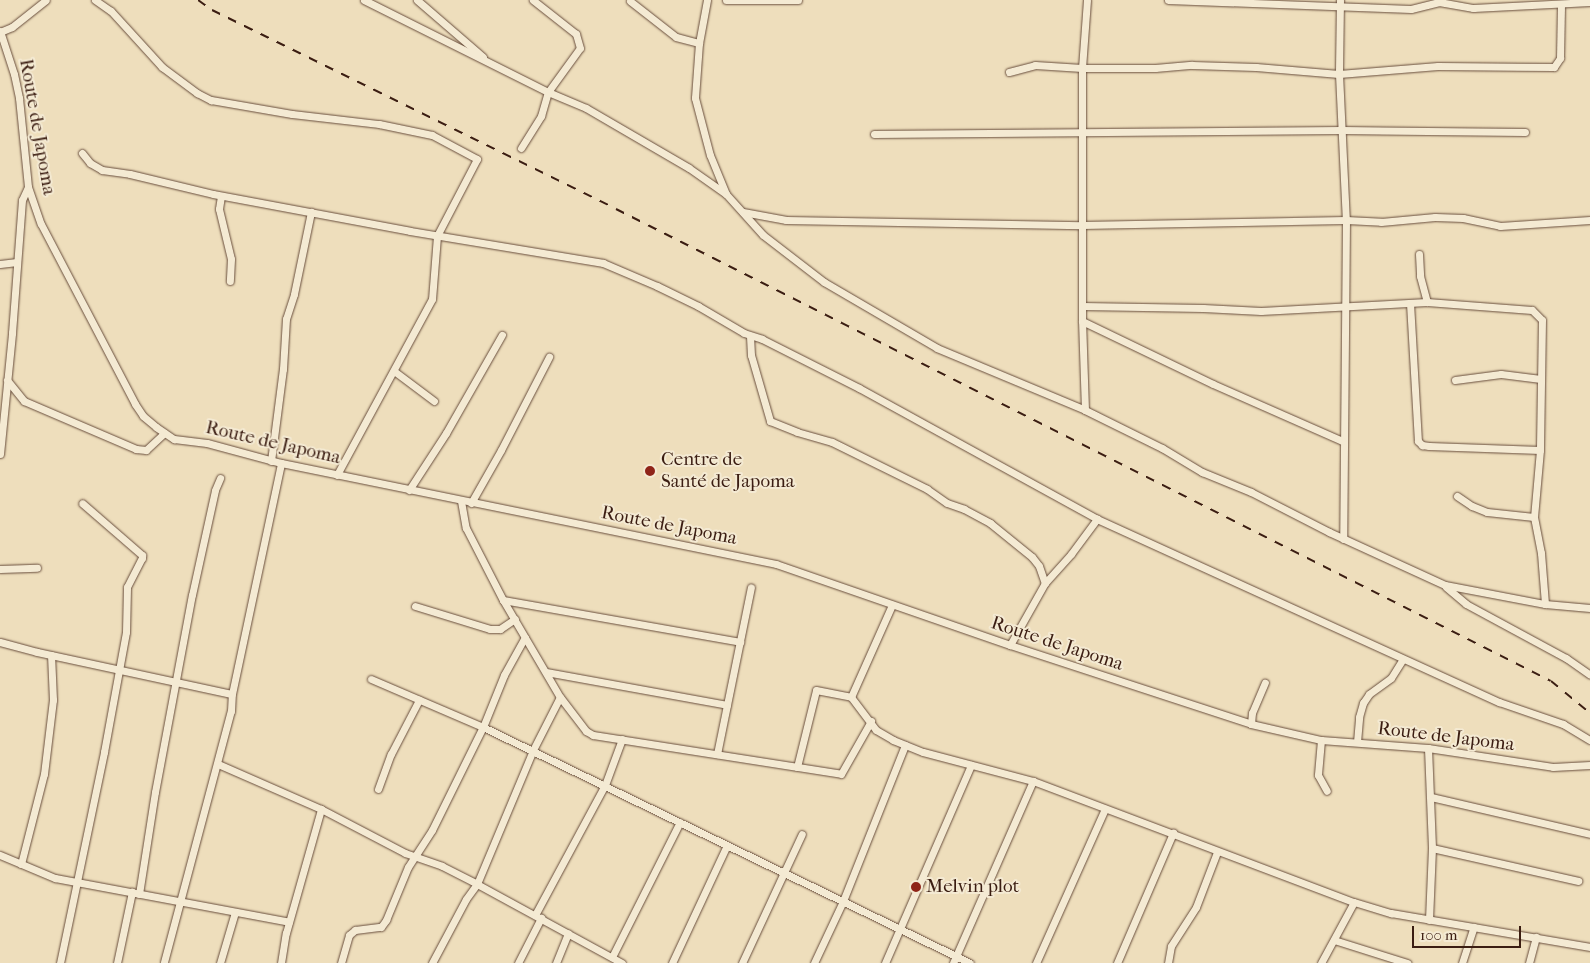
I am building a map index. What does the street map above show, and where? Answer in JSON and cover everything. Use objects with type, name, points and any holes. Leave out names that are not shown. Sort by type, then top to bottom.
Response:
[{"type":"street","points":[[0,32],[12,27],[46,0]]},
{"type":"street","points":[[96,0],[111,11],[162,67],[197,93],[211,100],[292,114],[366,121],[432,136],[476,158],[477,161],[437,236],[432,299],[337,475]]},
{"type":"street","points":[[364,0],[592,112],[689,168],[726,194],[777,248],[824,282],[865,308],[937,348],[1085,410],[1162,448],[1202,472],[1266,499],[1342,538],[1444,585],[1545,604],[1590,608]]},
{"type":"street","points":[[417,0],[476,49],[486,61]]},
{"type":"street","points":[[522,148],[541,116],[548,92],[577,56],[580,42],[576,34],[533,0]]},
{"type":"street","points":[[707,0],[700,43],[695,98],[710,155],[726,194]]},
{"type":"street","points":[[726,0],[798,0]]},
{"type":"street","points":[[1085,410],[1082,320],[1082,68],[1087,0]]},
{"type":"street","points":[[1168,0],[1340,4],[1412,9],[1439,2],[1472,8],[1590,2]]},
{"type":"street","points":[[630,1],[676,37],[700,43]]},
{"type":"street","points":[[1340,4],[1339,74],[1346,220],[1342,538]]},
{"type":"street","points":[[1008,72],[1036,65],[1082,68],[1155,68],[1192,65],[1247,66],[1339,74],[1429,67],[1554,67],[1560,58],[1561,4]]},
{"type":"street","name":"Route de Japoma","points":[[0,32],[14,74],[19,98],[28,187],[41,224],[135,404],[143,416],[164,433],[174,438],[208,443],[272,461],[408,490],[776,564],[1010,645],[1251,724],[1321,740],[1428,748],[1554,768],[1590,764]]},
{"type":"street","points":[[874,134],[1342,130],[1525,132]]},
{"type":"street","points":[[82,153],[90,163],[102,170],[130,174],[221,196],[437,236],[603,264],[657,286],[750,336],[762,339],[874,396],[1097,519],[1498,702],[1563,724],[1590,740]]},
{"type":"street","points":[[0,454],[22,200],[28,187]]},
{"type":"street","points":[[221,196],[219,210],[231,259],[230,281]]},
{"type":"street","points":[[272,461],[283,369],[286,319],[294,294],[311,212]]},
{"type":"street","points":[[743,212],[786,220],[1082,225],[1346,220],[1381,222],[1422,218],[1463,218],[1500,226],[1590,220]]},
{"type":"street","points":[[1419,254],[1420,276],[1427,302]]},
{"type":"street","points":[[0,264],[17,262]]},
{"type":"street","points":[[1082,306],[1261,311],[1345,308],[1427,302],[1532,310],[1542,320],[1540,450],[1534,517],[1542,553],[1545,604]]},
{"type":"street","points":[[1410,303],[1418,441],[1422,445],[1429,446],[1540,450]]},
{"type":"street","points":[[1082,320],[1213,384],[1342,441]]},
{"type":"street","points":[[408,490],[446,433],[502,335]]},
{"type":"street","points":[[750,336],[751,355],[770,421],[797,432],[832,442],[927,488],[947,503],[964,509],[990,523],[1032,557],[1039,566],[1045,583]]},
{"type":"street","points":[[471,503],[549,357]]},
{"type":"street","points":[[394,371],[434,401]]},
{"type":"street","points":[[1455,380],[1501,374],[1541,379]]},
{"type":"street","points":[[7,380],[24,401],[136,449],[146,450],[164,433]]},
{"type":"street","points":[[164,962],[231,711],[232,694],[281,463]]},
{"type":"street","points":[[117,963],[135,893],[177,682],[192,595],[215,490],[220,478]]},
{"type":"street","points":[[1457,496],[1472,506],[1487,512],[1504,516],[1534,517]]},
{"type":"street","points":[[461,501],[466,528],[503,600],[560,697],[586,731],[593,735],[841,774],[871,721]]},
{"type":"street","points":[[60,963],[104,752],[126,632],[127,587],[142,555],[82,503]]},
{"type":"street","points":[[1010,645],[1045,583],[1071,554],[1097,519]]},
{"type":"street","points":[[0,569],[37,568]]},
{"type":"street","points":[[1444,585],[1466,604],[1566,658],[1590,675]]},
{"type":"street","points":[[717,754],[751,587]]},
{"type":"street","points":[[503,600],[740,642]]},
{"type":"street","points":[[850,697],[892,605]]},
{"type":"street","points":[[415,606],[490,628],[500,629],[515,619]]},
{"type":"street","points":[[341,963],[349,935],[356,930],[381,927],[386,920],[406,871],[432,830],[483,727],[504,675],[525,637]]},
{"type":"street","points":[[0,642],[232,694]]},
{"type":"street","points":[[21,864],[44,774],[53,700],[51,654]]},
{"type":"street","points":[[1357,742],[1359,717],[1363,703],[1369,694],[1391,678],[1404,659]]},
{"type":"street","points":[[546,672],[727,705]]},
{"type":"street","points":[[371,679],[533,750],[782,874],[900,929],[954,960],[970,963]]},
{"type":"street","points":[[1251,724],[1252,713],[1265,683]]},
{"type":"street","points":[[797,767],[816,690],[850,697],[871,721],[876,730],[905,745],[1033,782],[1217,852],[1261,865],[1271,872],[1354,902],[1391,913],[1590,947]]},
{"type":"street","points":[[432,963],[466,899],[477,884],[533,750],[560,697]]},
{"type":"street","points":[[378,789],[390,754],[419,700]]},
{"type":"street","points":[[518,963],[538,917],[604,785],[622,740]]},
{"type":"street","points":[[1321,740],[1318,774],[1327,791]]},
{"type":"street","points":[[814,963],[843,901],[905,745]]},
{"type":"street","points":[[1428,748],[1432,848],[1429,920]]},
{"type":"street","points":[[218,764],[321,809],[415,857],[442,866],[622,963]]},
{"type":"street","points":[[885,963],[971,765]]},
{"type":"street","points":[[954,960],[1033,782]]},
{"type":"street","points":[[1431,797],[1590,834]]},
{"type":"street","points":[[280,963],[289,922],[321,809]]},
{"type":"street","points":[[1036,963],[1105,809]]},
{"type":"street","points":[[612,957],[680,822]]},
{"type":"street","points":[[742,963],[802,834]]},
{"type":"street","points":[[1117,963],[1173,834]]},
{"type":"street","points":[[672,963],[727,845]]},
{"type":"street","points":[[1432,848],[1578,881]]},
{"type":"street","points":[[1168,963],[1171,946],[1196,907],[1217,852]]},
{"type":"street","points":[[0,855],[55,878],[289,922]]},
{"type":"street","points":[[1321,963],[1354,902]]},
{"type":"street","points":[[220,963],[235,912]]},
{"type":"street","points":[[1462,963],[1474,927]]},
{"type":"street","points":[[556,963],[568,934]]},
{"type":"street","points":[[1529,963],[1536,937]]},
{"type":"street","points":[[1334,940],[1407,963]]},
{"type":"railway","points":[[198,0],[212,10],[616,209],[1551,681],[1590,713]]},
{"type":"place","name":"Centre de Santé de Japoma","points":[[650,471]]},
{"type":"place","name":"Melvin plot","points":[[916,887]]}]
